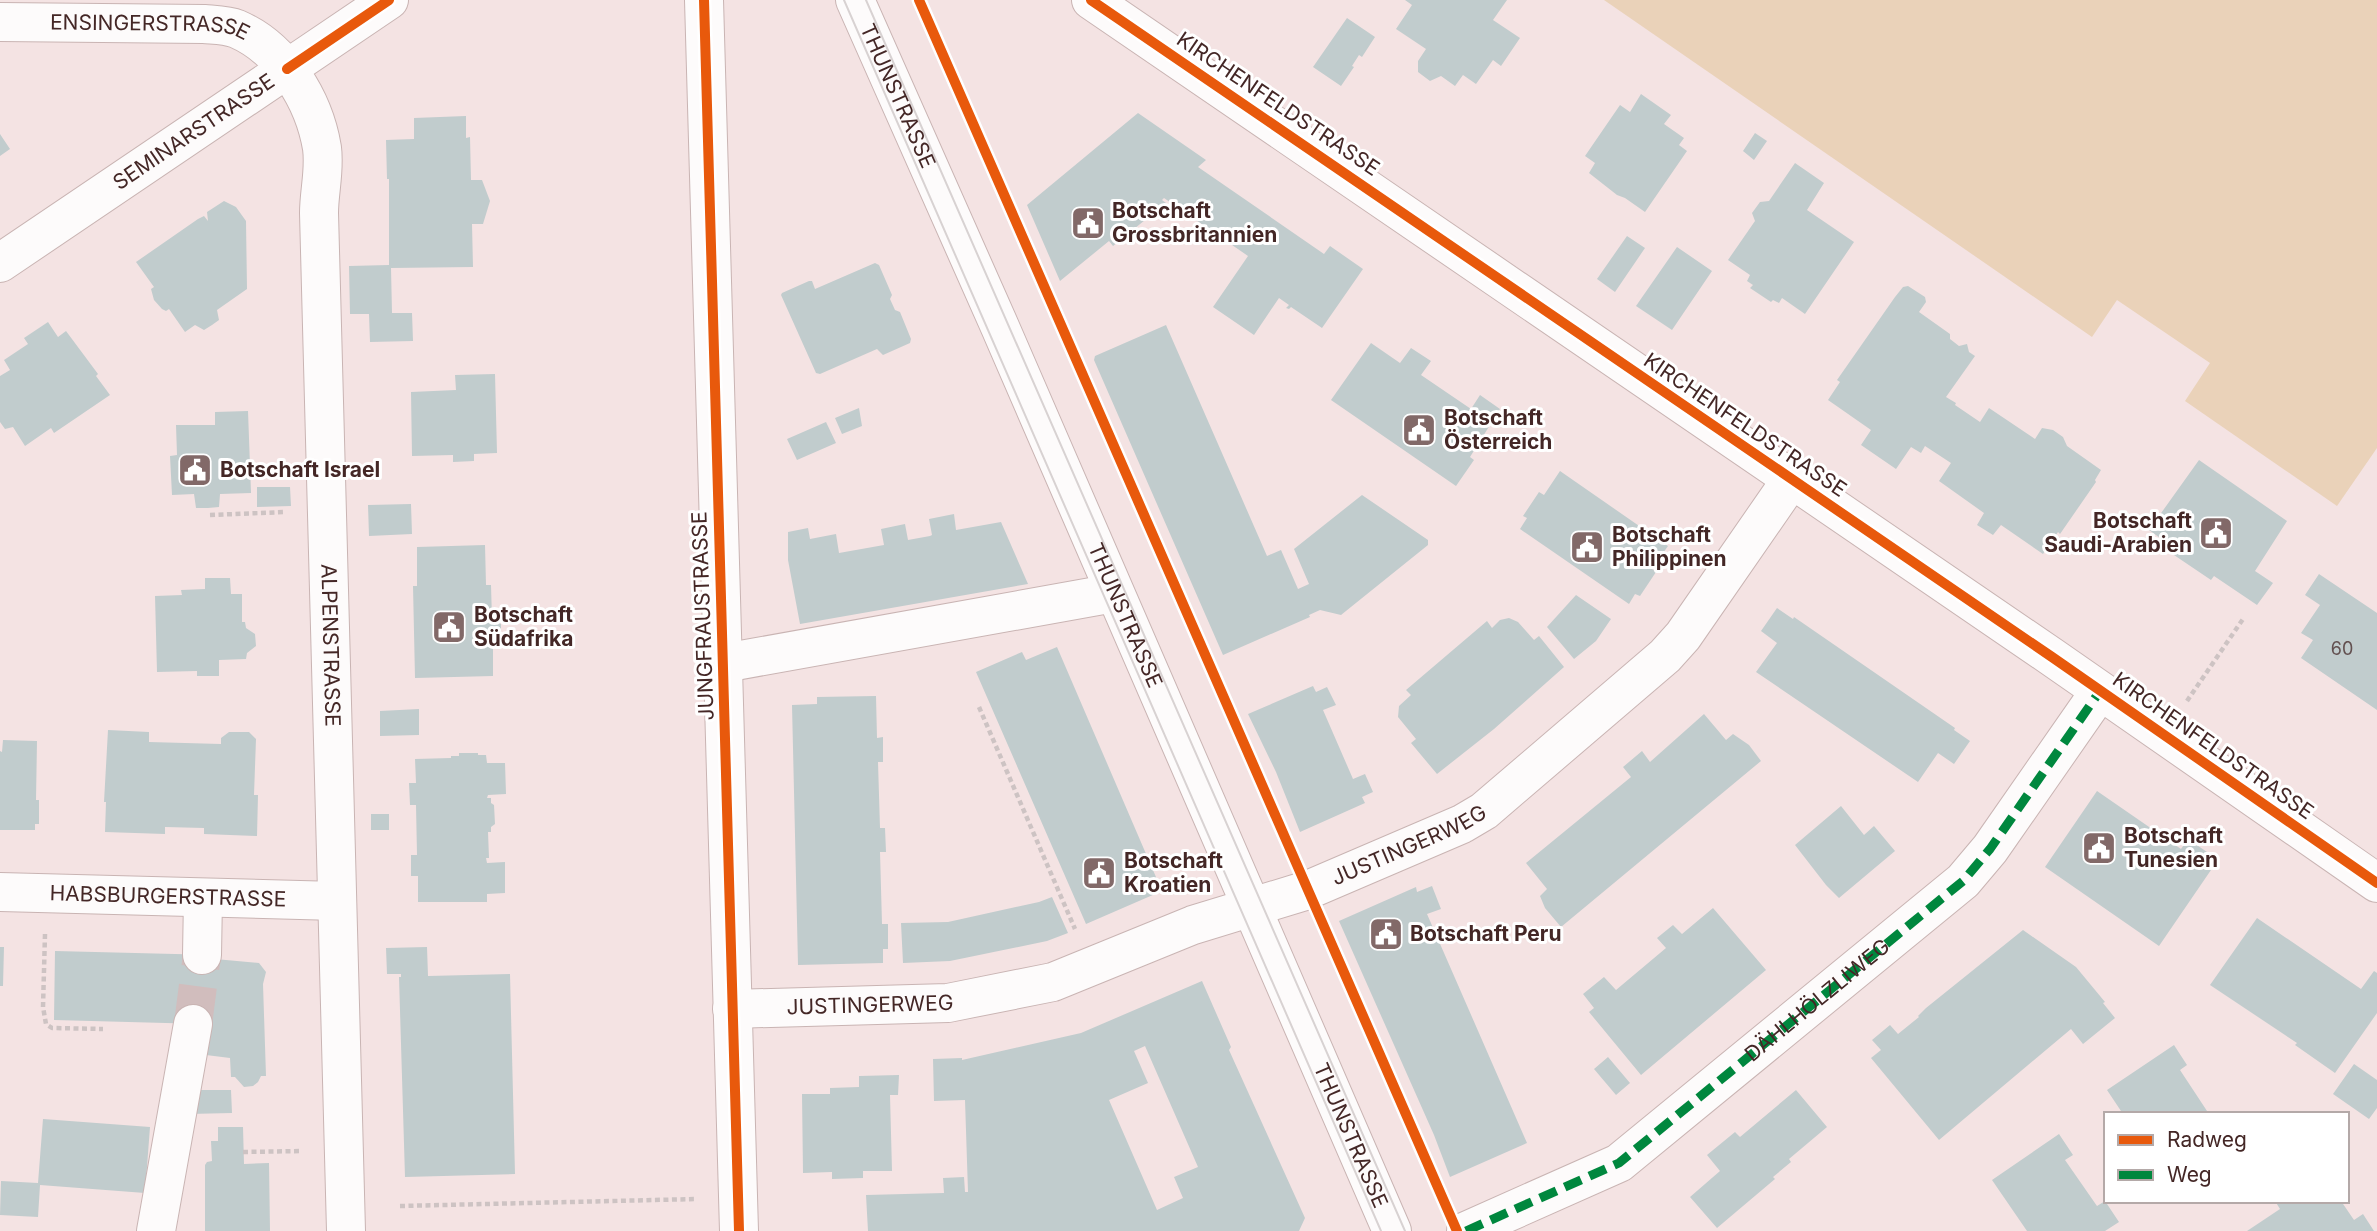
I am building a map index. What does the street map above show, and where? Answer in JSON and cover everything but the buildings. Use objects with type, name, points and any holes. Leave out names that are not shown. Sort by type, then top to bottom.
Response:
[{"type":"street","name":"SEMINARSTRASSE","points":[[0,263],[388,0]]},
{"type":"street","name":"JUNGFRAUSTRASSE","points":[[704,0],[739,1231]]},
{"type":"street","name":"THUNSTRASSE","points":[[855,0],[1000,327],[1392,1231]]},
{"type":"street","name":"KIRCHENFELDSTRASSE","points":[[1091,0],[2377,883]]},
{"type":"street","name":"ENSINGERSTRASSE","points":[[0,22],[225,26],[255,38],[287,69]]},
{"type":"street","name":"ALPENSTRASSE","points":[[287,69],[310,107],[322,149],[319,226],[346,1231]]},
{"type":"street","name":"JUSTINGERWEG","points":[[732,1009],[959,1002],[1066,978],[1193,925],[1308,890],[1462,824],[1484,811],[1665,656],[1683,636],[1791,480]]},
{"type":"street","points":[[723,663],[1114,593]]},
{"type":"street","name":"DÄHLHÖLZLIWEG","points":[[1466,1231],[1619,1163],[1962,881],[1990,849],[2100,691]]},
{"type":"street","name":"HABSBURGERSTRASSE","points":[[0,892],[337,901]]},
{"type":"street","points":[[202,955],[203,898]]},
{"type":"street","points":[[156,1231],[193,1024]]},
{"type":"path","points":[[210,515],[295,512]]},
{"type":"path","points":[[2187,702],[2243,619]]},
{"type":"path","points":[[979,707],[1072,921]]},
{"type":"path","points":[[45,930],[43,1007],[46,1024],[52,1028],[103,1029]]},
{"type":"path","points":[[243,1152],[311,1151]]},
{"type":"path","points":[[400,1206],[692,1199]]},
{"type":"shaded area","points":[[1604,0],[2377,0],[2377,448],[2337,506],[2185,401],[2210,363],[2117,300],[2092,337]]},
{"type":"tunnel","points":[[193,1024],[202,955]]},
{"type":"tram line","points":[[844,0],[1381,1231]]},
{"type":"tram line","points":[[866,0],[1405,1231]]},
{"type":"marked path","points":[[1466,1231],[1619,1163],[1963,881],[1990,849],[2100,691]]},
{"type":"cycle path","points":[[287,69],[389,0]]},
{"type":"cycle path","points":[[704,0],[739,1231]]},
{"type":"cycle path","points":[[919,0],[1457,1231]]},
{"type":"cycle path","points":[[1091,0],[2052,657],[2377,883]]},
{"type":"place","name":"Botschaft Grossbritannien","points":[[1088,223]]},
{"type":"place","name":"Botschaft Österreich","points":[[1419,430]]},
{"type":"place","name":"Botschaft Israel","points":[[195,470]]},
{"type":"place","name":"Botschaft Saudi-Arabien","points":[[2216,533]]},
{"type":"place","name":"Botschaft Philippinen","points":[[1587,547]]},
{"type":"place","name":"Botschaft Südafrika","points":[[449,627]]},
{"type":"place","name":"Botschaft Tunesien","points":[[2099,848]]},
{"type":"place","name":"Botschaft Kroatien","points":[[1099,873]]},
{"type":"place","name":"Botschaft Peru","points":[[1386,934]]}]
